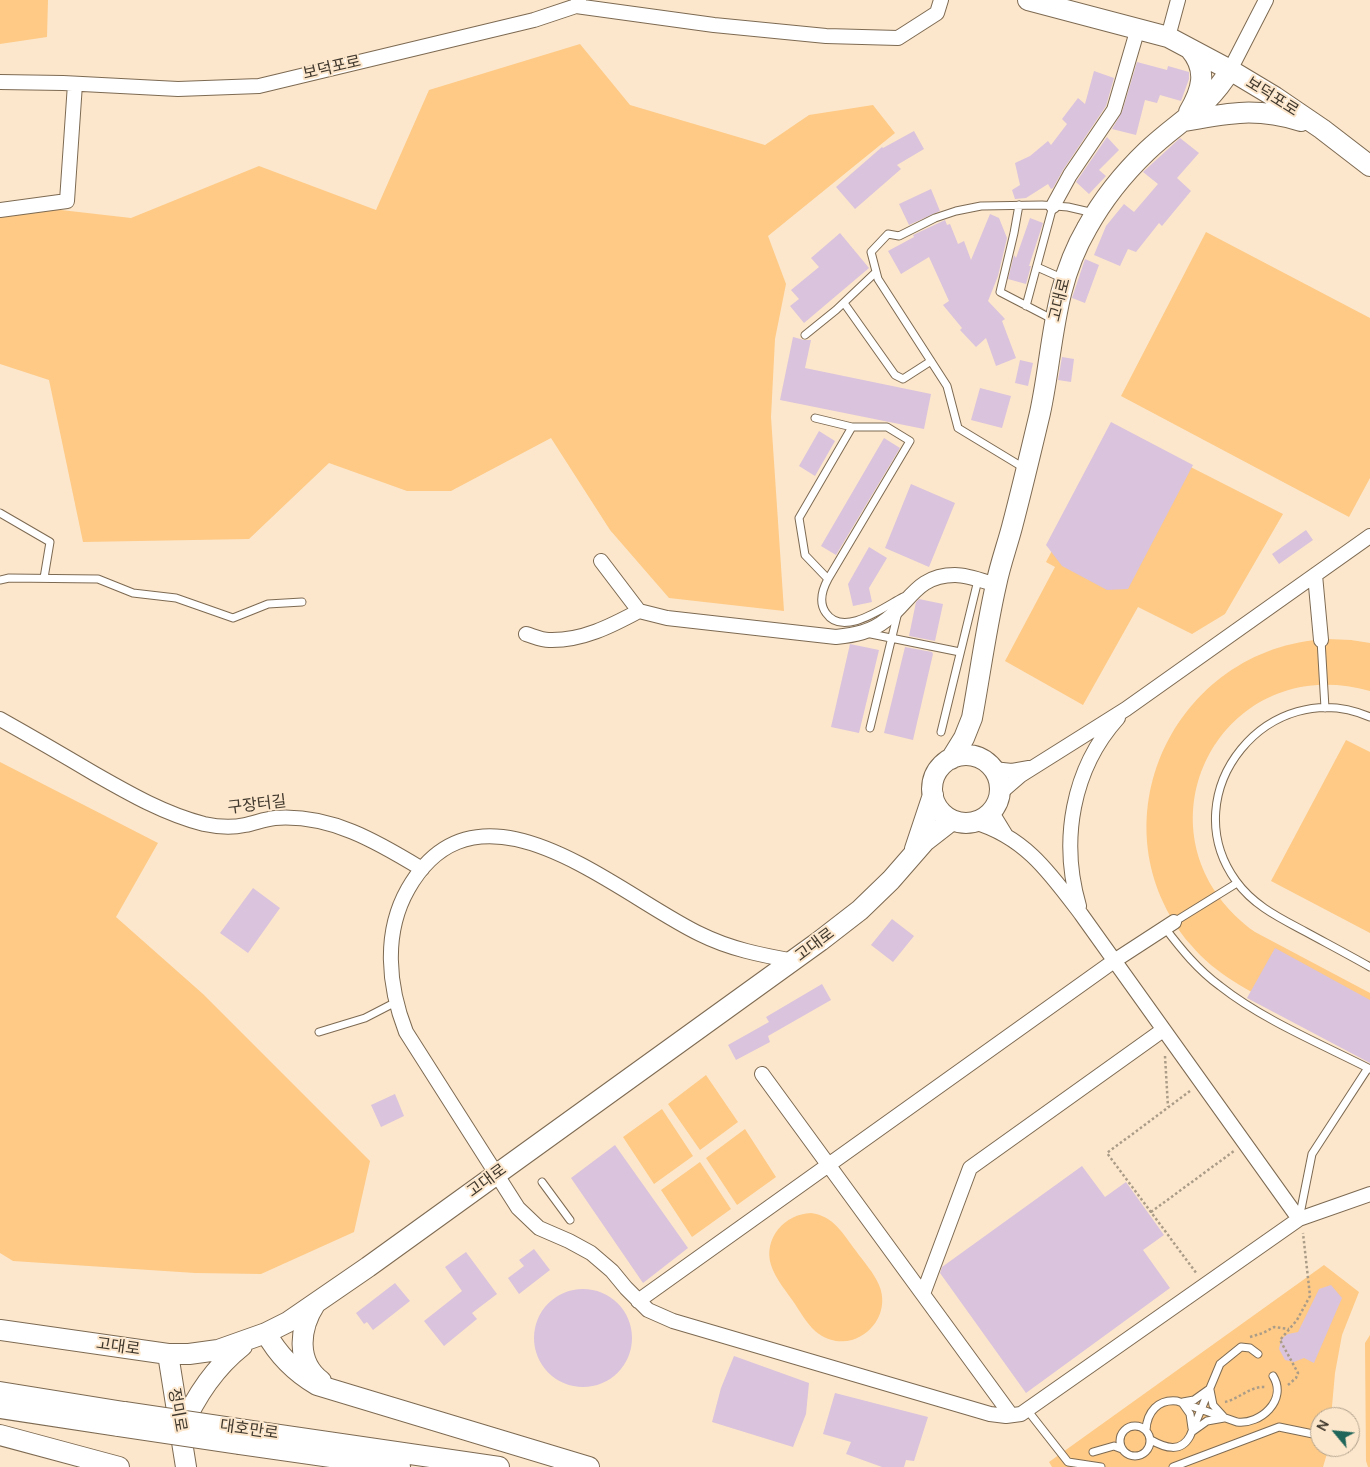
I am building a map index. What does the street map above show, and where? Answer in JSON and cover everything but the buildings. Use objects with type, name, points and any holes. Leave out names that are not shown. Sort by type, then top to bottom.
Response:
[{"type":"street","points":[[578,3],[714,25],[826,36],[898,38],[937,13],[941,0]]},
{"type":"street","name":"보덕포로","points":[[1028,0],[1070,6],[1168,37],[1230,70],[1275,97],[1328,133],[1370,166]]},
{"type":"street","points":[[1168,37],[1178,0]]},
{"type":"street","points":[[1230,70],[1266,0]]},
{"type":"street","name":"보덕포로","points":[[0,82],[178,89],[259,86],[534,20],[578,3]]},
{"type":"street","points":[[1053,206],[1070,175],[1114,110],[1138,28]]},
{"type":"street","points":[[1182,122],[1196,100],[1202,80],[1200,64],[1190,49]]},
{"type":"street","name":"고대로","points":[[972,718],[987,582],[1027,470],[1040,411],[1054,320],[1064,279],[1078,246],[1095,214],[1111,190],[1147,151],[1215,93],[1230,70]]},
{"type":"street","points":[[0,210],[67,201],[69,84]]},
{"type":"street","points":[[1182,122],[1222,114],[1266,112],[1301,122],[1328,133]]},
{"type":"street","points":[[933,795],[939,810],[952,820],[965,823],[974,822],[987,816],[997,801],[1021,774],[1126,709],[1370,536]]},
{"type":"street","points":[[601,561],[639,611],[667,618],[836,637],[856,635],[872,630],[887,620],[910,594],[930,580],[948,575],[957,575],[987,582]]},
{"type":"street","points":[[1315,575],[1321,640]]},
{"type":"street","points":[[526,634],[548,640],[567,638],[602,630],[639,611]]},
{"type":"street","points":[[1081,914],[1074,883],[1070,848],[1072,819],[1077,791],[1098,744],[1114,721],[1126,709]]},
{"type":"street","points":[[913,853],[933,795],[933,780],[937,772],[951,758],[964,738],[972,718]]},
{"type":"street","points":[[972,718],[974,742],[999,781],[996,821],[1005,834],[1042,864],[1081,914],[1299,1219]]},
{"type":"street","name":"구장터길","points":[[0,719],[131,794],[165,811],[189,820],[220,828],[234,827],[272,818],[289,817],[325,822],[368,837],[422,869]]},
{"type":"street","points":[[951,758],[966,755],[987,764],[1012,771],[1034,766]]},
{"type":"street","points":[[913,853],[952,820]]},
{"type":"street","points":[[974,822],[1005,834]]},
{"type":"street","points":[[794,960],[760,955],[721,944],[698,934],[566,857],[536,844],[490,836],[459,841],[450,845],[436,855],[422,869],[407,890],[393,923],[390,951],[396,1002],[402,1024],[412,1043],[496,1175],[518,1208],[531,1222],[539,1228],[591,1253],[612,1271],[648,1310],[673,1321],[990,1414],[1011,1415],[1022,1414],[1028,1411],[1299,1219],[1370,1194]]},
{"type":"street","name":"고대로","points":[[0,1330],[168,1354],[206,1352],[258,1336],[288,1322],[794,960],[860,910],[891,880],[913,853]]},
{"type":"street","points":[[638,1301],[1114,961],[1170,925]]},
{"type":"street","points":[[923,1294],[970,1168],[1163,1030]]},
{"type":"street","points":[[762,1074],[1011,1415]]},
{"type":"street","points":[[315,1304],[303,1331],[304,1355],[308,1367],[314,1375],[338,1392]]},
{"type":"street","points":[[181,1430],[196,1397],[211,1376],[225,1359],[258,1336],[302,1375],[317,1385],[589,1467]]},
{"type":"street","name":"정미로","points":[[168,1354],[186,1467]]},
{"type":"street","name":"대호만로","points":[[0,1392],[121,1419]]},
{"type":"street","name":"대호만로","points":[[0,1408],[121,1419],[243,1437],[499,1467]]},
{"type":"street","points":[[0,1435],[119,1467]]},
{"type":"street","name":"대호만로","points":[[243,1437],[400,1467]]},
{"type":"lane","points":[[1019,205],[1000,292],[1054,320]]},
{"type":"lane","points":[[1027,470],[958,428],[947,386],[878,279],[871,252],[888,234],[899,236],[935,218],[981,206],[1068,207],[1095,214]]},
{"type":"lane","points":[[1026,306],[1053,206]]},
{"type":"lane","points":[[1037,267],[1064,279]]},
{"type":"lane","points":[[805,335],[844,303],[876,272]]},
{"type":"lane","points":[[844,303],[895,375],[903,378],[931,361]]},
{"type":"lane","points":[[814,418],[852,427],[887,427],[910,441],[828,579],[822,593],[821,602],[823,608],[832,619],[842,623],[860,620],[910,594]]},
{"type":"lane","points":[[828,579],[805,555],[799,518],[852,427]]},
{"type":"lane","points":[[0,512],[50,542],[44,578]]},
{"type":"lane","points":[[0,580],[9,578],[98,578],[133,593],[176,598],[233,618],[268,604],[302,602]]},
{"type":"lane","points":[[941,732],[960,652],[987,582]]},
{"type":"lane","points":[[870,728],[898,609]]},
{"type":"lane","points":[[863,633],[960,652]]},
{"type":"lane","points":[[1321,640],[1325,708]]},
{"type":"lane","points":[[1370,717],[1345,709],[1325,708],[1297,712],[1282,717],[1268,725],[1243,746],[1228,769],[1218,796],[1216,824],[1222,855],[1237,883],[1248,896],[1267,911],[1370,966]]},
{"type":"lane","points":[[1237,883],[1170,925],[1182,951],[1200,970],[1238,1000],[1369,1069],[1312,1154],[1299,1219]]},
{"type":"lane","points":[[319,1032],[365,1018],[396,1002]]},
{"type":"lane","points":[[542,1182],[570,1220]]},
{"type":"lane","points":[[1092,1452],[1118,1448],[1134,1457],[1142,1455],[1149,1449],[1160,1446],[1180,1447],[1187,1442],[1222,1361],[1240,1347],[1249,1348],[1258,1354]]},
{"type":"lane","points":[[1142,1428],[1152,1410],[1160,1403],[1170,1400],[1237,1422],[1246,1422],[1262,1415],[1274,1404],[1278,1388],[1273,1376]]},
{"type":"lane","points":[[1180,1402],[1197,1399],[1210,1388]]},
{"type":"lane","points":[[1210,1388],[1213,1405],[1227,1419]]},
{"type":"lane","points":[[1180,1402],[1190,1414],[1192,1421],[1191,1433]]},
{"type":"lane","points":[[1028,1411],[1068,1462],[1101,1467]]},
{"type":"lane","points":[[1191,1433],[1211,1420],[1227,1419]]},
{"type":"lane","points":[[1118,1448],[1120,1439],[1126,1429],[1132,1426],[1142,1428],[1150,1440],[1160,1446]]},
{"type":"lane","points":[[1173,1467],[1279,1427],[1310,1433]]},
{"type":"lane","points":[[1149,1449],[1150,1440]]},
{"type":"path","points":[[1163,1030],[1168,1107]]},
{"type":"path","points":[[1201,1083],[1107,1153],[1205,1285]]},
{"type":"path","points":[[1151,1212],[1244,1143]]},
{"type":"path","points":[[1213,1405],[1237,1399],[1259,1386],[1278,1388],[1288,1386],[1296,1378],[1298,1373],[1280,1340],[1297,1320],[1310,1296],[1299,1219]]},
{"type":"path","points":[[1240,1347],[1251,1336],[1263,1333],[1274,1326],[1290,1329]]},
{"type":"shaded area","points":[[0,0],[48,0],[47,37],[0,44]]},
{"type":"shaded area","points":[[580,44],[630,105],[765,145],[809,115],[873,105],[895,133],[768,236],[786,284],[775,339],[771,417],[784,611],[669,598],[610,530],[551,438],[451,491],[407,491],[329,463],[249,539],[83,542],[49,380],[0,364],[0,203],[131,218],[259,166],[376,210],[429,90]]},
{"type":"shaded area","points":[[1206,232],[1370,318],[1370,478],[1349,517],[1121,396]]},
{"type":"shaded area","points":[[1116,429],[1283,514],[1225,614],[1192,634],[1138,607],[1083,705],[1005,661],[1055,567],[1046,562]]},
{"type":"shaded area","points":[[1327,639],[1370,643],[1370,691],[1316,685],[1269,697],[1232,724],[1206,760],[1194,803],[1197,849],[1216,893],[1255,932],[1370,993],[1370,1055],[1246,989],[1222,974],[1201,956],[1191,945],[1162,898],[1148,848],[1149,798],[1163,750],[1190,708],[1227,673],[1273,650]]},
{"type":"shaded area","points":[[1346,740],[1370,752],[1370,933],[1271,881]]},
{"type":"shaded area","points":[[0,762],[158,843],[116,917],[203,994],[370,1161],[354,1232],[261,1274],[195,1273],[13,1261],[0,1253]]},
{"type":"shaded area","points":[[706,1075],[738,1122],[700,1150],[668,1104]]},
{"type":"shaded area","points":[[662,1109],[693,1156],[654,1184],[623,1137]]},
{"type":"shaded area","points":[[745,1129],[776,1177],[737,1205],[706,1158]]},
{"type":"shaded area","points":[[700,1162],[731,1209],[692,1237],[661,1190]]},
{"type":"shaded area","points":[[811,1213],[826,1218],[842,1232],[869,1268],[882,1294],[881,1311],[878,1319],[867,1332],[852,1340],[831,1340],[815,1331],[782,1286],[771,1265],[770,1246],[778,1229],[801,1214]]},
{"type":"shaded area","points":[[1324,1265],[1359,1292],[1342,1335],[1335,1373],[1332,1407],[1310,1407],[1310,1457],[1326,1457],[1323,1467],[1052,1467],[1049,1462]]},
{"type":"shaded area","points":[[1370,1335],[1370,1467],[1368,1467],[1366,1461],[1365,1343]]}]
